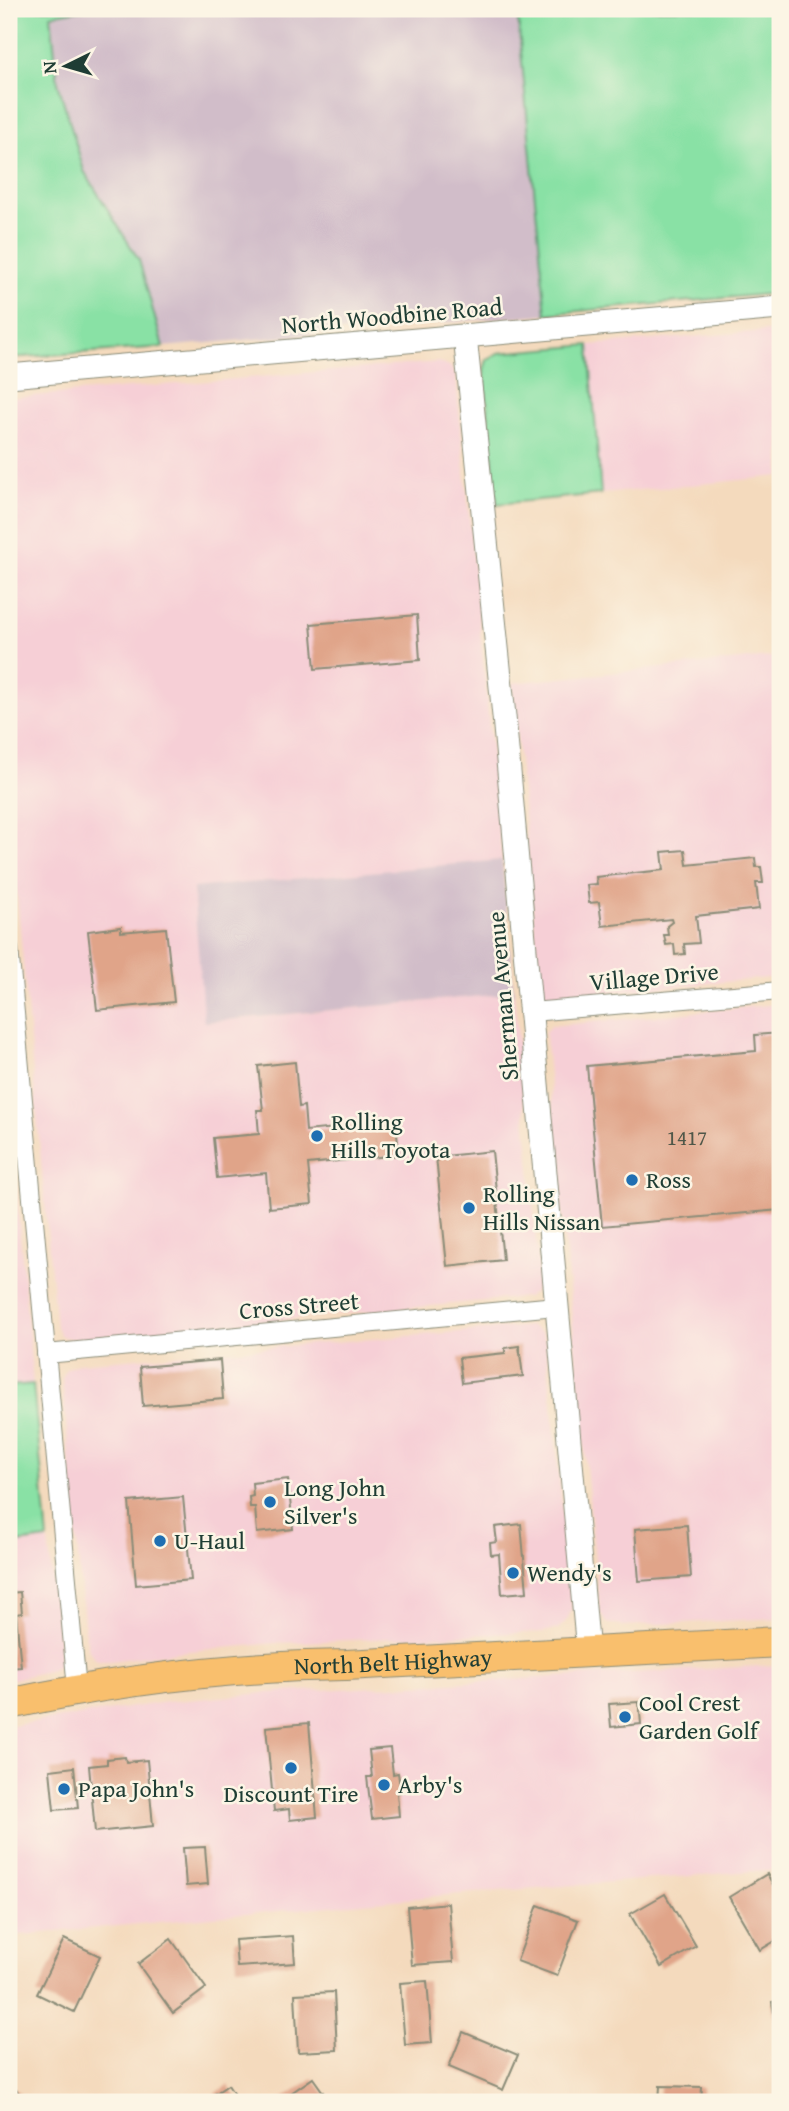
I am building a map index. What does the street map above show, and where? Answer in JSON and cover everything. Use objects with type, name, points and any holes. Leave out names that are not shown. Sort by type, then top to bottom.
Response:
[{"type":"main road","name":"North Belt Highway","points":[[9,1704],[77,1689],[195,1674],[780,1642]]},
{"type":"street","name":"North Woodbine Road","points":[[9,376],[780,308]]},
{"type":"street","name":"Sherman Avenue","points":[[465,336],[504,716],[588,1652]]},
{"type":"street","points":[[9,948],[14,1060],[46,1354],[77,1689]]},
{"type":"street","name":"Village Drive","points":[[531,1012],[780,991]]},
{"type":"street","name":"Cross Street","points":[[46,1354],[556,1306]]},
{"type":"shaded area","points":[[84,9],[517,9],[546,314],[163,347],[139,260],[84,171],[58,83],[51,15]]},
{"type":"shaded area","points":[[780,330],[780,476],[601,494],[589,345]]},
{"type":"shaded area","points":[[439,362],[450,366],[456,377],[502,860],[193,888],[205,1022],[514,993],[540,1280],[535,1291],[527,1297],[71,1339],[61,1336],[56,1327],[9,806],[9,398]]},
{"type":"shaded area","points":[[780,656],[780,977],[552,997],[543,993],[539,979],[512,683]]},
{"type":"shaded area","points":[[502,860],[514,993],[204,1022],[193,888]]},
{"type":"shaded area","points":[[780,1004],[780,1618],[621,1626],[607,1623],[600,1613],[545,1032],[551,1026]]},
{"type":"shaded area","points":[[9,1107],[33,1384],[9,1386]]},
{"type":"shaded area","points":[[531,1326],[542,1333],[546,1343],[572,1609],[567,1620],[558,1629],[543,1632],[277,1643],[110,1661],[97,1660],[89,1651],[85,1633],[62,1379],[66,1369],[80,1363]]},
{"type":"shaded area","points":[[48,1539],[59,1664],[52,1670],[9,1680],[9,1544]]},
{"type":"shaded area","points":[[780,1665],[780,1869],[459,1894],[9,1936],[9,1726],[166,1702],[265,1693]]},
{"type":"green space","points":[[9,9],[84,9],[51,15],[58,83],[84,171],[139,260],[163,347],[9,358]]},
{"type":"green space","points":[[517,9],[780,9],[780,293],[546,314]]},
{"type":"green space","points":[[589,345],[601,494],[497,504],[484,369],[487,360],[498,353]]},
{"type":"green space","points":[[33,1384],[48,1539],[9,1544],[9,1386]]},
{"type":"building","points":[[417,615],[420,660],[315,669],[311,624]]},
{"type":"building","points":[[685,850],[687,865],[755,858],[756,867],[761,867],[763,883],[756,883],[759,909],[696,916],[699,943],[684,944],[685,954],[675,955],[674,944],[666,945],[664,935],[668,935],[667,926],[672,922],[671,919],[602,926],[599,902],[589,903],[587,885],[597,884],[596,877],[664,870],[662,852]]},
{"type":"building","points":[[121,927],[121,932],[166,928],[174,1002],[97,1010],[88,931]]},
{"type":"building","points":[[780,1033],[780,1210],[602,1226],[587,1066],[756,1051],[755,1035]]},
{"type":"building","name":"Rolling Hills Toyota","points":[[295,1062],[299,1107],[304,1106],[306,1131],[396,1122],[399,1155],[308,1164],[312,1204],[269,1208],[266,1173],[217,1178],[213,1138],[259,1134],[257,1110],[263,1110],[258,1066]]},
{"type":"building","name":"Rolling Hills Nissan","points":[[492,1151],[503,1260],[447,1266],[436,1157]]},
{"type":"building","points":[[519,1346],[523,1376],[462,1383],[459,1358],[505,1353],[505,1348]]},
{"type":"building","points":[[220,1360],[223,1399],[143,1406],[140,1367]]},
{"type":"building","name":"Long John Silver's","points":[[288,1479],[293,1529],[257,1533],[255,1507],[250,1507],[249,1497],[253,1496],[252,1483]]},
{"type":"building","name":"U-Haul","points":[[183,1497],[191,1580],[136,1585],[129,1502]]},
{"type":"building","name":"Wendy's","points":[[521,1524],[527,1592],[502,1594],[499,1554],[491,1555],[490,1543],[497,1542],[495,1527]]},
{"type":"building","points":[[687,1525],[691,1577],[639,1581],[635,1529]]},
{"type":"building","points":[[20,1592],[22,1613],[16,1614],[21,1667],[9,1668],[9,1593]]},
{"type":"building","name":"Cool Crest Garden Golf","points":[[639,1702],[641,1724],[611,1727],[609,1704]]},
{"type":"building","name":"Discount Tire","points":[[309,1723],[317,1817],[290,1820],[289,1809],[274,1811],[266,1727]]},
{"type":"building","name":"Arby's","points":[[390,1748],[393,1774],[398,1773],[401,1792],[397,1793],[399,1816],[372,1819],[367,1777],[372,1777],[369,1750]]},
{"type":"building","points":[[125,1757],[126,1762],[147,1760],[153,1826],[95,1832],[89,1766],[107,1764],[107,1759]]},
{"type":"building","name":"Papa John's","points":[[74,1767],[78,1808],[54,1810],[50,1770]]},
{"type":"building","points":[[205,1847],[208,1884],[186,1886],[183,1848]]},
{"type":"building","points":[[767,1874],[780,1897],[780,1938],[760,1950],[729,1897]]},
{"type":"building","points":[[665,1894],[696,1946],[661,1967],[630,1914]]},
{"type":"building","points":[[448,1903],[453,1962],[412,1965],[407,1907]]},
{"type":"building","points":[[538,1905],[578,1920],[557,1976],[517,1961]]},
{"type":"building","points":[[293,1936],[295,1963],[237,1967],[235,1940]]},
{"type":"building","points":[[64,1939],[100,1956],[74,2012],[37,1994]]},
{"type":"building","points":[[171,1939],[206,1988],[173,2013],[138,1964]]},
{"type":"building","points":[[427,1981],[432,2043],[405,2045],[400,1983]]},
{"type":"building","points":[[334,1992],[337,2050],[298,2052],[295,1994]]},
{"type":"building","points":[[780,2000],[780,2042],[779,2042],[772,2002]]},
{"type":"building","points":[[463,2032],[518,2055],[503,2090],[449,2067]]},
{"type":"building","points":[[313,2078],[330,2102],[278,2102]]},
{"type":"building","points":[[9,2083],[28,2102],[9,2102]]},
{"type":"building","points":[[228,2085],[239,2102],[203,2102]]},
{"type":"building","points":[[660,2086],[702,2087],[701,2102],[659,2102]]},
{"type":"place","name":"Rolling Hills Toyota","points":[[317,1136]]},
{"type":"place","name":"Ross","points":[[632,1180]]},
{"type":"place","name":"Rolling Hills Nissan","points":[[469,1208]]},
{"type":"place","name":"Long John Silver's","points":[[270,1502]]},
{"type":"place","name":"U-Haul","points":[[160,1541]]},
{"type":"place","name":"Wendy's","points":[[513,1573]]},
{"type":"place","name":"Cool Crest Garden Golf","points":[[625,1717]]},
{"type":"place","name":"Discount Tire","points":[[291,1768]]},
{"type":"place","name":"Arby's","points":[[384,1785]]},
{"type":"place","name":"Papa John's","points":[[64,1789]]}]
